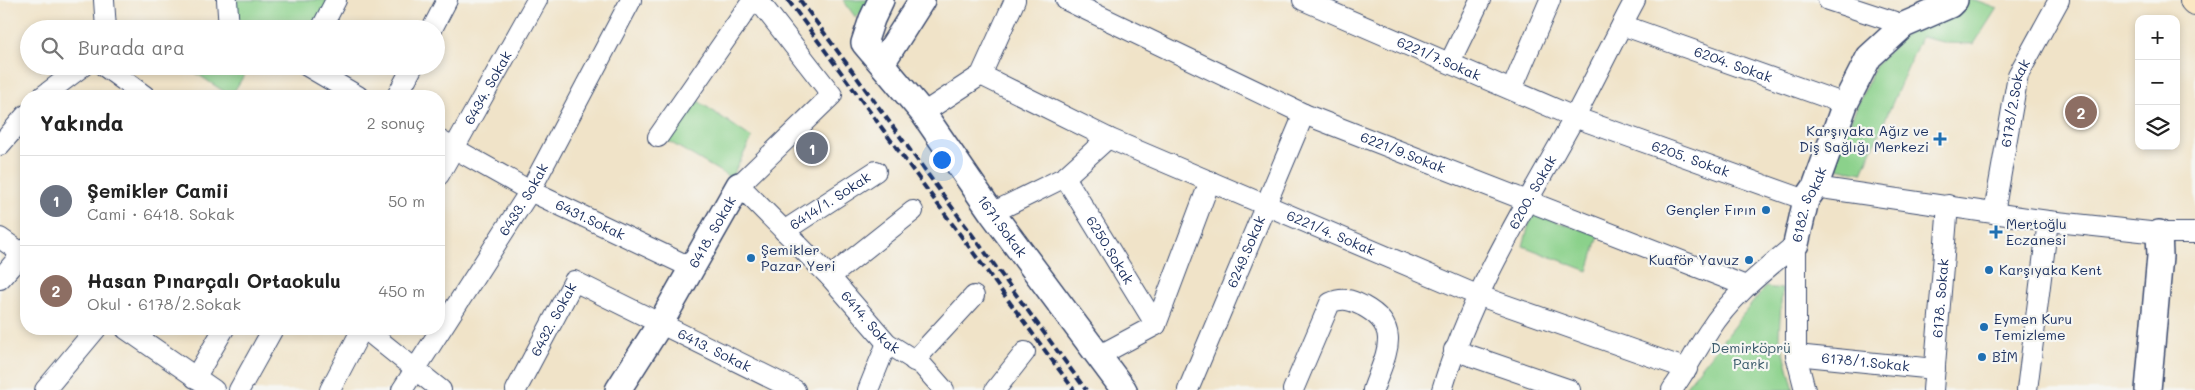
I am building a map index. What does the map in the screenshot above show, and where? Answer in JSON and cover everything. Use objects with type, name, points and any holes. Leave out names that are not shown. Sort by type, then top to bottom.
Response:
[{"type":"street","points":[[104,0],[105,20]]},
{"type":"street","points":[[227,0],[228,20]]},
{"type":"street","points":[[326,20],[336,0]]},
{"type":"street","points":[[437,20],[447,0]]},
{"type":"street","name":"6434. Sokak","points":[[446,144],[537,0]]},
{"type":"street","name":"6433. Sokak","points":[[445,322],[530,191],[631,0]]},
{"type":"street","points":[[658,137],[753,0]]},
{"type":"street","name":"6418. Sokak","points":[[618,390],[660,324],[690,267],[739,185],[832,95],[758,0]]},
{"type":"street","name":"1671.Sokak","points":[[882,0],[872,19],[864,43],[882,62],[923,113],[992,213],[1100,355],[1124,390]]},
{"type":"street","points":[[882,62],[922,0]]},
{"type":"street","points":[[923,113],[981,75],[1015,0]]},
{"type":"street","name":"6221/9.Sokak","points":[[1066,0],[1304,114],[1746,286]]},
{"type":"street","name":"6221/7.Sokak","points":[[1303,0],[1574,117]]},
{"type":"street","points":[[1450,62],[1480,0]]},
{"type":"street","points":[[1512,90],[1550,0]]},
{"type":"street","name":"6200. Sokak","points":[[1442,390],[1454,350],[1477,294],[1574,117],[1635,0]]},
{"type":"street","points":[[1828,0],[1904,25]]},
{"type":"street","name":"6182. Sokak","points":[[1672,390],[1687,369],[1709,330],[1746,286],[1796,244],[1810,193],[1844,104],[1870,57],[1904,25],[1950,5],[1955,0]]},
{"type":"street","name":"6178/2.Sokak","points":[[1994,213],[2018,75],[2058,0]]},
{"type":"street","name":"6204. Sokak","points":[[1622,25],[1844,104]]},
{"type":"street","points":[[50,90],[71,75]]},
{"type":"street","points":[[116,75],[137,90]]},
{"type":"street","points":[[322,75],[348,90]]},
{"type":"street","points":[[400,90],[408,75]]},
{"type":"street","name":"6221/4. Sokak","points":[[981,75],[1108,138],[1477,294],[1687,369]]},
{"type":"street","name":"6249.Sokak","points":[[1188,390],[1267,206],[1304,114]]},
{"type":"street","name":"6205. Sokak","points":[[1574,117],[1810,193],[1948,205],[2048,221],[2159,234],[2195,233]]},
{"type":"street","points":[[0,146],[20,122]]},
{"type":"street","points":[[992,213],[1065,177],[1108,138]]},
{"type":"street","name":"6431.Sokak","points":[[446,144],[530,191],[690,267]]},
{"type":"street","name":"6414/1. Sokak","points":[[784,232],[876,171]]},
{"type":"street","name":"6250.Sokak","points":[[1065,177],[1156,324]]},
{"type":"street","points":[[1100,355],[1156,324],[1210,181]]},
{"type":"street","name":"6414. Sokak","points":[[739,185],[830,277],[888,343],[918,363],[944,390]]},
{"type":"street","name":"6178. Sokak","points":[[1933,390],[1948,205]]},
{"type":"street","points":[[830,277],[913,211]]},
{"type":"street","points":[[2027,390],[2048,221]]},
{"type":"street","points":[[2148,390],[2160,256],[2159,234]]},
{"type":"street","points":[[0,238],[20,249]]},
{"type":"street","points":[[1796,244],[1796,355],[1805,390]]},
{"type":"street","points":[[0,279],[20,257]]},
{"type":"street","name":"6432. Sokak","points":[[516,390],[574,280],[660,324]]},
{"type":"street","points":[[918,363],[976,299]]},
{"type":"street","points":[[1293,390],[1330,303],[1338,300],[1352,300],[1366,308],[1382,319],[1388,330],[1388,348],[1373,390]]},
{"type":"street","name":"6413. Sokak","points":[[660,324],[775,386],[795,390]]},
{"type":"street","points":[[45,390],[91,335]]},
{"type":"street","points":[[134,335],[214,390]]},
{"type":"street","points":[[195,378],[220,335]]},
{"type":"street","points":[[239,390],[269,335]]},
{"type":"street","points":[[330,390],[360,335]]},
{"type":"street","points":[[371,335],[442,390]]},
{"type":"street","name":"6433. Sokak","points":[[402,390],[436,335]]},
{"type":"street","points":[[868,390],[888,343]]},
{"type":"street","points":[[1454,350],[1558,388]]},
{"type":"street","points":[[995,390],[1025,352]]},
{"type":"street","name":"6178/1.Sokak","points":[[1796,355],[1935,368]]},
{"type":"green space","points":[[227,0],[336,0],[326,20],[228,20]]},
{"type":"green space","points":[[843,0],[874,0],[856,18]]},
{"type":"green space","points":[[1963,0],[1975,0],[1997,8],[1974,44],[1948,43],[1921,37],[1862,173],[1836,168],[1838,148],[1875,67],[1901,37]]},
{"type":"green space","points":[[199,75],[244,75],[235,90],[222,90]]},
{"type":"green space","points":[[691,96],[752,138],[731,178],[663,138]]},
{"type":"green space","points":[[1532,214],[1599,235],[1588,271],[1523,246]]},
{"type":"green space","name":"Demirköprü Parkı","points":[[1765,287],[1782,289],[1779,334],[1794,390],[1683,390]]},
{"type":"railway","points":[[788,0],[1074,390]]},
{"type":"railway","points":[[800,0],[1086,390]]},
{"type":"place","name":"Hasan Pınarçalı Ortaokulu","points":[[2081,112]]},
{"type":"place","name":"Karşıyaka Ağız ve Diş Sağlığı Merkezi","points":[[1940,139]]},
{"type":"place","name":"Şemikler Camii","points":[[812,148]]},
{"type":"place","name":"Gençler Fırın","points":[[1766,210]]},
{"type":"place","name":"Mertoğlu Eczanesi","points":[[1996,232]]},
{"type":"place","name":"Şemikler Pazar Yeri","points":[[751,258]]},
{"type":"place","name":"Kuaför Yavuz","points":[[1749,260]]},
{"type":"place","name":"Karşıyaka Kent","points":[[1989,270]]},
{"type":"place","name":"Eymen Kuru Temizleme","points":[[1984,327]]},
{"type":"place","name":"BİM","points":[[1982,357]]}]
